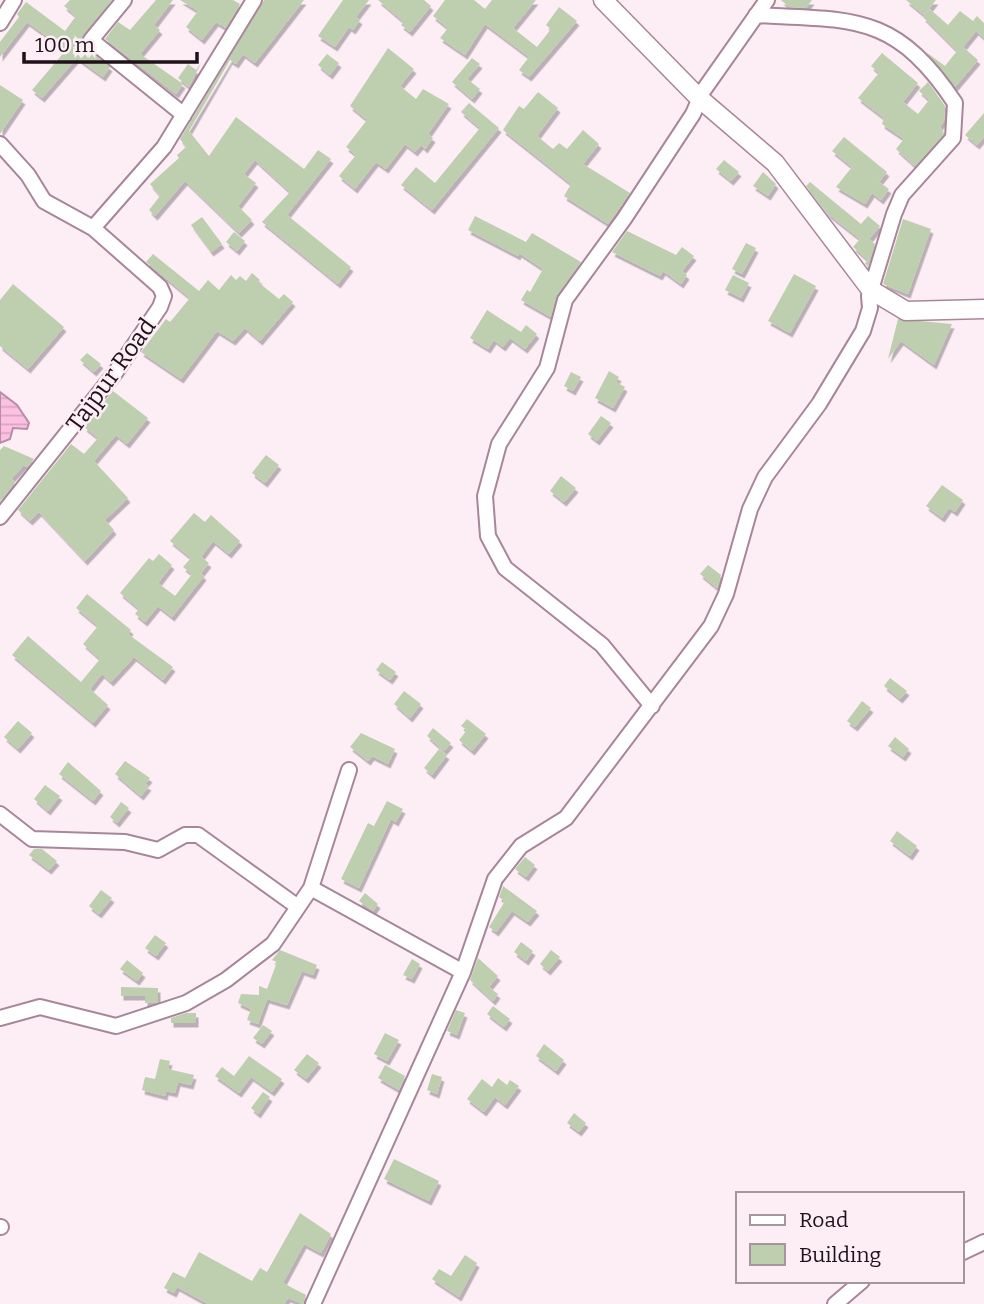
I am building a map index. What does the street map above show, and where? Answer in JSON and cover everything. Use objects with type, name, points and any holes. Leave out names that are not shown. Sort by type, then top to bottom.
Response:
[{"type":"main road","points":[[603,0],[699,98],[775,163],[871,289],[906,310],[984,309]]},
{"type":"street","points":[[0,23],[14,0]]},
{"type":"street","points":[[124,0],[91,40],[184,115]]},
{"type":"street","points":[[0,144],[28,175],[44,201],[93,228],[164,147],[254,0]]},
{"type":"street","points":[[652,706],[602,645],[568,617],[553,609],[505,568],[488,536],[485,496],[499,444],[547,368],[565,300],[624,219],[693,114],[699,98],[766,0]]},
{"type":"street","points":[[313,1304],[463,972],[483,921],[491,888],[521,846],[566,818],[652,706],[718,613],[740,551],[750,509],[765,477],[820,404],[863,331],[886,233],[902,195],[953,138],[955,103],[908,47],[889,34],[852,20],[756,15]]},
{"type":"street","name":"Tajpur Road","points":[[0,517],[115,373],[151,322],[164,296],[160,287],[93,228]]},
{"type":"street","points":[[0,1017],[40,1007],[116,1026],[186,1003],[226,980],[273,944],[311,888],[349,770]]},
{"type":"street","points":[[0,814],[32,839],[125,842],[158,850],[185,835],[198,835],[298,907]]},
{"type":"street","points":[[311,888],[463,972]]},
{"type":"street","points":[[963,1252],[984,1242]]},
{"type":"street","points":[[835,1304],[860,1283]]},
{"type":"shaded area","points":[[0,392],[17,405],[29,423],[27,429],[13,428],[10,439],[0,443]]},
{"type":"building","points":[[70,0],[112,0],[81,39],[85,47],[110,67],[103,77],[77,58],[42,98],[32,90],[66,50],[27,22],[0,57],[0,42],[19,17],[17,14],[26,2],[65,31],[76,16],[64,6]]},
{"type":"building","points":[[156,0],[173,0],[154,25],[160,30],[140,54],[183,84],[176,94],[105,39],[118,22],[130,30]]},
{"type":"building","points":[[180,0],[233,0],[240,4],[226,28],[216,22],[202,40],[186,27],[198,11]]},
{"type":"building","points":[[264,0],[304,0],[255,63],[243,54],[236,64],[230,60],[189,131],[209,156],[236,117],[304,169],[318,150],[331,159],[287,215],[351,267],[338,284],[262,222],[290,192],[255,160],[244,174],[256,183],[238,206],[252,220],[239,233],[185,181],[155,216],[149,210],[160,196],[150,184],[179,158],[177,155],[186,147],[180,139]]},
{"type":"building","points":[[343,0],[369,0],[356,17],[360,20],[353,30],[349,27],[335,47],[318,36]]},
{"type":"building","points":[[378,0],[424,0],[431,6],[410,32],[401,25],[404,22]]},
{"type":"building","points":[[445,0],[474,0],[485,9],[492,0],[536,0],[513,28],[537,47],[551,29],[546,25],[559,7],[577,21],[529,77],[519,70],[529,57],[485,24],[465,55],[440,38],[448,28],[433,16]]},
{"type":"building","points":[[781,0],[812,0],[806,8],[789,7]]},
{"type":"building","points":[[906,0],[936,0],[924,15]]},
{"type":"building","points":[[930,9],[948,25],[960,11],[973,21],[977,16],[984,23],[984,38],[976,31],[963,47],[978,60],[955,87],[926,52],[945,66],[957,51],[923,17]]},
{"type":"building","points":[[388,48],[414,69],[400,86],[416,99],[423,89],[449,104],[428,134],[433,138],[425,149],[421,145],[415,152],[405,144],[386,169],[376,162],[355,189],[339,176],[356,155],[346,147],[367,120],[350,106]]},
{"type":"building","points":[[882,53],[918,83],[903,102],[918,114],[929,100],[919,91],[928,82],[945,106],[944,121],[940,126],[944,134],[915,166],[896,149],[904,139],[882,124],[884,118],[858,98],[879,73],[871,66]]},
{"type":"building","points":[[327,54],[339,63],[330,75],[318,65]]},
{"type":"building","points":[[472,58],[480,64],[467,79],[480,89],[472,99],[452,82]]},
{"type":"building","points":[[201,63],[189,87],[178,78],[188,64],[196,70]]},
{"type":"building","points":[[0,85],[23,100],[0,134]]},
{"type":"building","points":[[538,92],[558,108],[537,136],[553,149],[559,143],[567,149],[583,130],[599,144],[583,164],[630,193],[608,224],[564,196],[571,184],[503,130],[519,106],[524,109]]},
{"type":"building","points":[[469,103],[499,128],[432,210],[401,185],[416,167],[435,183],[480,128],[461,112]]},
{"type":"building","points":[[984,113],[984,137],[977,145],[965,135]]},
{"type":"building","points":[[844,137],[887,172],[879,182],[889,189],[881,200],[872,193],[865,204],[836,187],[852,167],[832,151]]},
{"type":"building","points":[[724,160],[739,172],[731,181],[716,169]]},
{"type":"building","points":[[763,172],[776,184],[768,196],[753,186]]},
{"type":"building","points":[[810,182],[861,224],[868,216],[880,226],[869,239],[875,244],[868,267],[865,263],[868,260],[853,247],[860,239],[828,214],[806,186]]},
{"type":"building","points":[[475,216],[526,242],[532,233],[581,262],[557,295],[551,317],[521,300],[527,290],[530,292],[543,269],[519,253],[518,256],[468,230]]},
{"type":"building","points":[[202,217],[222,244],[211,252],[191,225]]},
{"type":"building","points":[[903,219],[931,229],[908,294],[883,284]]},
{"type":"building","points":[[627,231],[676,255],[682,247],[694,256],[682,271],[687,275],[681,284],[663,271],[660,276],[612,252]]},
{"type":"building","points":[[234,232],[245,241],[237,251],[226,242]]},
{"type":"building","points":[[746,243],[756,248],[742,274],[732,269]]},
{"type":"building","points":[[153,254],[199,291],[208,280],[219,290],[231,275],[236,280],[240,276],[246,281],[252,273],[260,280],[258,282],[279,299],[284,294],[293,302],[260,341],[245,328],[233,341],[217,331],[181,379],[141,352],[166,319],[170,322],[190,298],[146,262]]},
{"type":"building","points":[[794,274],[816,286],[790,333],[768,321]]},
{"type":"building","points":[[733,275],[749,283],[741,298],[725,290]]},
{"type":"building","points":[[13,284],[64,327],[28,369],[0,346],[0,300]]},
{"type":"building","points":[[487,310],[521,332],[526,325],[537,334],[525,349],[510,338],[503,347],[494,340],[488,349],[470,338]]},
{"type":"building","points":[[898,319],[952,324],[934,365],[901,341],[888,359]]},
{"type":"building","points":[[87,353],[101,364],[94,372],[80,360]]},
{"type":"building","points":[[609,371],[619,377],[616,382],[625,387],[613,408],[595,398]]},
{"type":"building","points":[[571,372],[581,377],[573,391],[564,386]]},
{"type":"building","points":[[113,391],[148,418],[127,444],[116,435],[94,461],[128,498],[105,520],[114,530],[85,561],[39,512],[30,521],[18,510],[71,444],[84,454],[98,438],[84,427]]},
{"type":"building","points":[[601,416],[611,423],[597,441],[588,434]]},
{"type":"building","points":[[4,446],[34,459],[11,479],[15,482],[0,502],[0,450]]},
{"type":"building","points":[[266,455],[279,465],[265,483],[252,473]]},
{"type":"building","points":[[561,476],[576,488],[564,502],[550,491]]},
{"type":"building","points":[[942,485],[963,500],[955,512],[949,508],[942,518],[926,506]]},
{"type":"building","points":[[194,513],[205,522],[211,515],[240,541],[229,554],[213,541],[201,557],[209,563],[201,573],[204,576],[172,617],[158,606],[145,622],[135,614],[139,609],[120,593],[149,558],[153,561],[159,554],[172,565],[158,583],[175,596],[192,574],[183,567],[191,558],[170,541]]},
{"type":"building","points":[[708,565],[721,575],[717,588],[700,574]]},
{"type":"building","points":[[87,594],[131,630],[128,634],[173,667],[163,680],[134,657],[111,682],[102,674],[90,689],[108,705],[93,723],[12,655],[28,636],[81,682],[100,659],[83,644],[98,626],[76,608]]},
{"type":"building","points":[[382,662],[396,672],[390,680],[376,670]]},
{"type":"building","points":[[890,678],[907,691],[900,699],[884,686]]},
{"type":"building","points":[[404,691],[421,704],[410,718],[394,704]]},
{"type":"building","points":[[862,701],[871,708],[855,727],[847,721]]},
{"type":"building","points":[[467,719],[486,734],[472,751],[459,740],[467,730],[461,726]]},
{"type":"building","points":[[18,721],[32,733],[18,749],[4,737]]},
{"type":"building","points":[[433,728],[451,743],[444,751],[427,736]]},
{"type":"building","points":[[361,733],[395,749],[388,764],[372,756],[368,761],[350,747]]},
{"type":"building","points":[[895,737],[909,749],[903,757],[888,746]]},
{"type":"building","points":[[439,749],[447,755],[432,775],[424,768]]},
{"type":"building","points":[[125,761],[150,778],[145,784],[149,786],[141,796],[115,774]]},
{"type":"building","points":[[68,762],[101,791],[93,801],[59,774]]},
{"type":"building","points":[[45,785],[60,796],[48,811],[34,799]]},
{"type":"building","points":[[387,801],[403,809],[396,822],[391,819],[359,888],[341,879],[368,823],[374,826]]},
{"type":"building","points":[[121,802],[129,808],[117,823],[110,817]]},
{"type":"building","points":[[897,831],[917,846],[910,856],[890,841]]},
{"type":"building","points":[[34,849],[42,849],[57,861],[49,870],[29,855]]},
{"type":"building","points":[[525,857],[535,865],[526,877],[515,869]]},
{"type":"building","points":[[503,886],[537,911],[528,922],[512,911],[496,932],[489,927],[505,901],[499,897]]},
{"type":"building","points":[[101,890],[112,898],[99,914],[89,906]]},
{"type":"building","points":[[365,893],[378,904],[373,911],[359,901]]},
{"type":"building","points":[[155,935],[166,943],[156,956],[145,948]]},
{"type":"building","points":[[521,942],[533,951],[526,961],[514,952]]},
{"type":"building","points":[[280,950],[317,965],[313,975],[302,971],[287,1005],[267,999],[258,1024],[247,1020],[251,1009],[238,1003],[241,994],[259,995],[259,986],[267,989],[277,962],[272,960]]},
{"type":"building","points":[[551,950],[560,957],[548,971],[540,964]]},
{"type":"building","points":[[478,958],[498,976],[489,987],[498,994],[493,1001],[470,980]]},
{"type":"building","points":[[412,959],[420,964],[412,979],[403,975]]},
{"type":"building","points":[[127,960],[143,973],[137,981],[120,969]]},
{"type":"building","points":[[121,987],[158,988],[158,1002],[145,1003],[145,996],[121,996]]},
{"type":"building","points":[[493,1006],[510,1019],[504,1027],[487,1014]]},
{"type":"building","points":[[456,1010],[465,1013],[457,1035],[447,1031]]},
{"type":"building","points":[[196,1013],[196,1023],[171,1023],[171,1018]]},
{"type":"building","points":[[263,1025],[272,1031],[262,1044],[253,1038]]},
{"type":"building","points":[[385,1033],[399,1040],[387,1061],[374,1054]]},
{"type":"building","points":[[544,1044],[564,1060],[556,1071],[536,1056]]},
{"type":"building","points":[[307,1054],[319,1063],[306,1079],[294,1070]]},
{"type":"building","points":[[249,1056],[282,1079],[272,1092],[251,1077],[239,1093],[215,1076],[222,1067],[234,1076]]},
{"type":"building","points":[[160,1059],[170,1061],[168,1069],[194,1075],[191,1085],[178,1082],[175,1093],[166,1091],[165,1096],[142,1090],[145,1077],[155,1079]]},
{"type":"building","points":[[385,1065],[405,1076],[399,1090],[378,1078]]},
{"type":"building","points":[[432,1074],[442,1077],[437,1094],[427,1090]]},
{"type":"building","points":[[498,1078],[507,1085],[510,1080],[519,1086],[505,1105],[495,1097],[484,1112],[467,1099],[482,1079],[492,1087]]},
{"type":"building","points":[[263,1092],[270,1097],[258,1114],[251,1108]]},
{"type":"building","points":[[574,1113],[586,1123],[579,1132],[567,1123]]},
{"type":"building","points":[[394,1159],[439,1181],[429,1201],[384,1179]]},
{"type":"building","points":[[300,1213],[331,1234],[321,1253],[304,1244],[283,1283],[306,1295],[303,1304],[288,1298],[284,1304],[208,1304],[177,1287],[174,1293],[164,1288],[173,1272],[185,1278],[199,1252],[252,1281],[260,1268],[267,1272]]},
{"type":"building","points":[[465,1255],[477,1263],[459,1297],[432,1279],[439,1269],[451,1276]]}]
